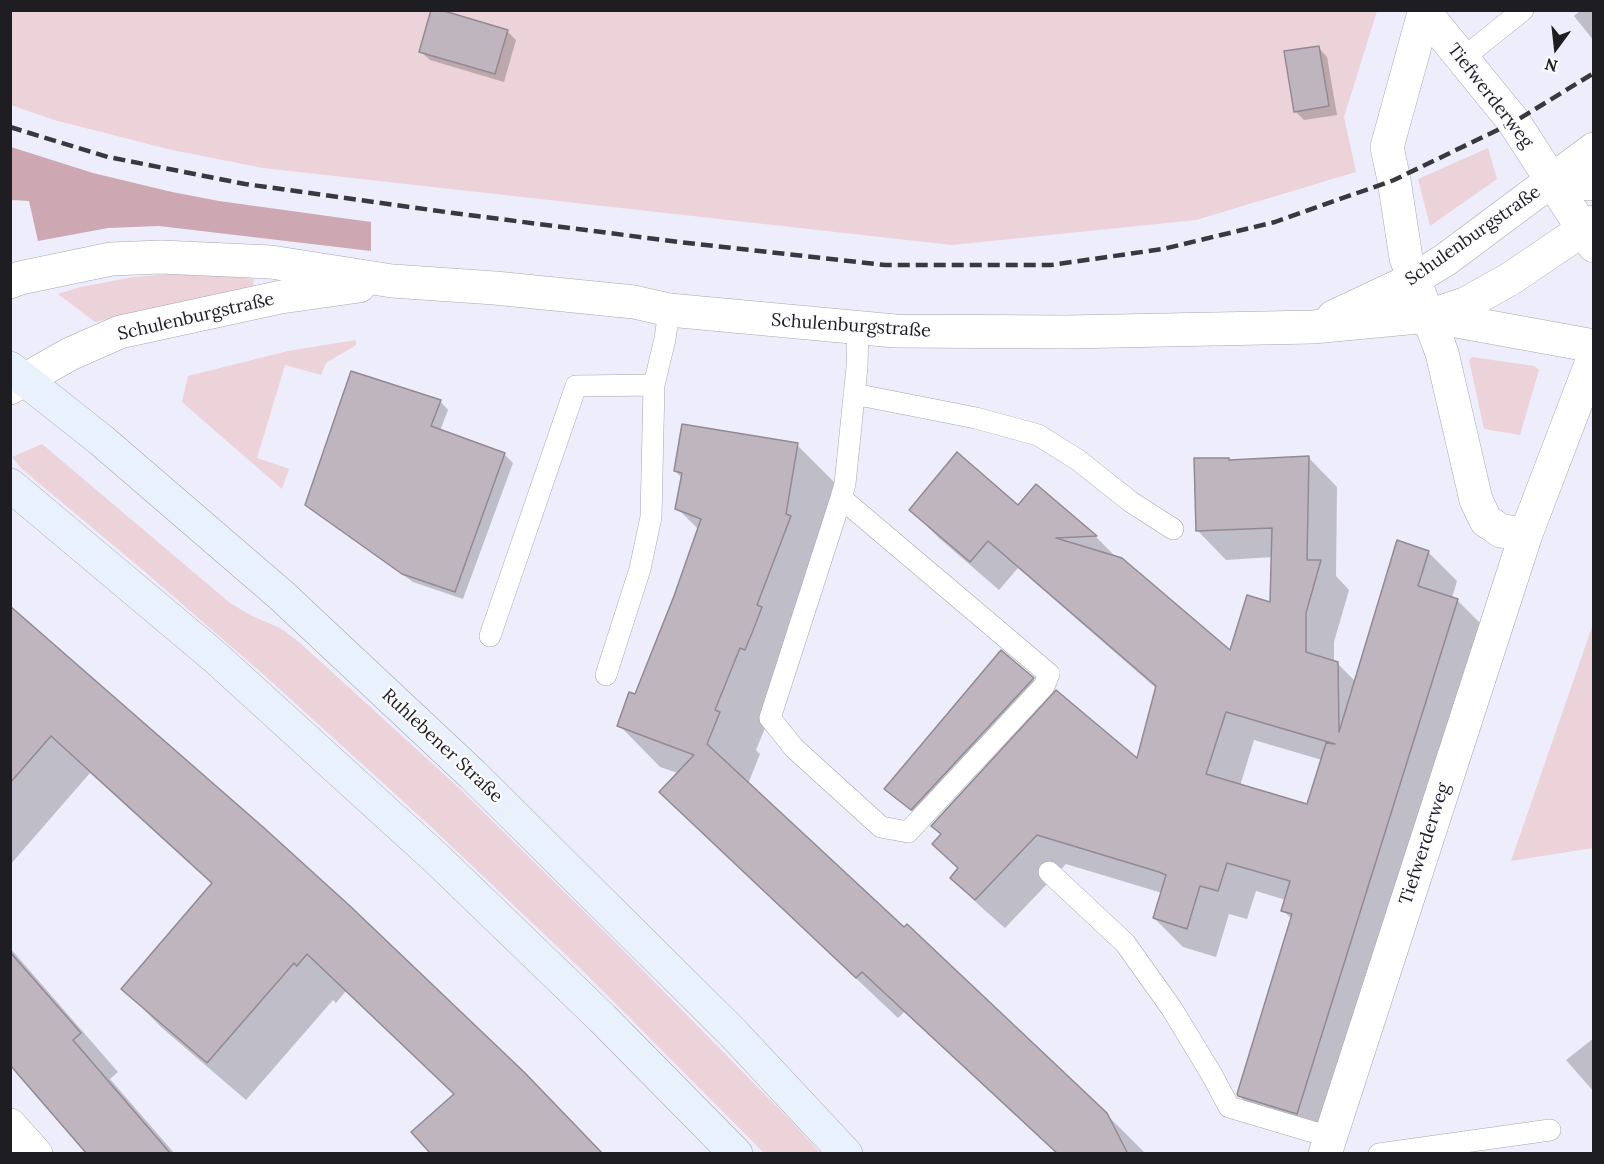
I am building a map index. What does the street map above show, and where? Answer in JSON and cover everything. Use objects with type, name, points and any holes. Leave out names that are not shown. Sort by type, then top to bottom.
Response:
[{"type":"main road","name":"Ruhlebener Straße","points":[[15,378],[101,440],[281,595],[473,775],[733,1033],[846,1154]]},
{"type":"main road","points":[[10,485],[215,657],[437,859],[602,1018],[736,1154]]},
{"type":"street","name":"Tiefwerderweg","points":[[1425,11],[1514,122],[1552,181],[1590,232]]},
{"type":"street","name":"Tiefwerderweg","points":[[1425,11],[1387,147],[1406,258],[1442,353],[1476,500],[1486,520],[1494,526],[1502,531],[1526,534]]},
{"type":"street","name":"Schulenburgstraße","points":[[1313,327],[1414,279],[1445,260],[1593,149]]},
{"type":"street","points":[[1552,181],[1593,184]]},
{"type":"street","name":"Schulenburgstraße","points":[[10,282],[111,259],[161,257],[271,262],[392,281],[495,288],[634,302],[669,310],[895,331],[976,333],[1313,327],[1429,316],[1467,303],[1590,232]]},
{"type":"street","name":"Schulenburgstraße","points":[[15,378],[120,332],[280,297],[392,281]]},
{"type":"street","points":[[1429,316],[1593,346]]},
{"type":"street","name":"Tiefwerderweg","points":[[1328,1145],[1526,534],[1593,356]]},
{"type":"street","points":[[10,1125],[36,1154]]},
{"type":"lane","points":[[1462,59],[1523,10]]},
{"type":"lane","points":[[606,675],[640,569],[651,517],[654,385],[669,310]]},
{"type":"lane","points":[[841,498],[1049,674],[1044,686],[908,832],[881,827],[794,748],[770,718],[845,484],[858,328]]},
{"type":"lane","points":[[490,636],[576,386],[654,385]]},
{"type":"lane","points":[[854,394],[976,418],[1038,435],[1078,460],[1131,502],[1173,529]]},
{"type":"lane","points":[[1049,872],[1125,943],[1172,1009],[1229,1107],[1328,1145]]},
{"type":"lane","points":[[1379,1154],[1550,1130]]},
{"type":"shaded area","points":[[10,11],[1377,11],[1344,117],[1356,172],[1196,220],[952,245],[263,168],[172,150],[54,120],[11,105]]},
{"type":"shaded area","points":[[11,147],[93,173],[172,192],[219,201],[371,222],[371,251],[159,226],[108,228],[38,241],[29,201],[11,200]]},
{"type":"shaded area","points":[[1488,148],[1497,179],[1430,226],[1418,179]]},
{"type":"shaded area","points":[[216,274],[254,279],[253,287],[95,322],[58,294],[81,287],[134,277]]},
{"type":"shaded area","points":[[356,340],[356,345],[326,363],[321,375],[285,365],[257,458],[289,469],[282,489],[182,402],[188,376],[288,351]]},
{"type":"shaded area","points":[[1472,357],[1534,366],[1539,370],[1520,435],[1484,429],[1469,360]]},
{"type":"shaded area","points":[[42,444],[230,603],[280,628],[299,642],[458,787],[618,945],[820,1153],[764,1153],[584,972],[426,822],[263,674],[22,469],[12,457]]},
{"type":"shaded area","points":[[1593,624],[1593,848],[1511,861]]},
{"type":"building","points":[[431,10],[441,10],[508,30],[495,74],[419,52]]},
{"type":"building","points":[[1319,46],[1329,106],[1294,112],[1284,51]]},
{"type":"building","points":[[351,371],[441,400],[431,426],[505,453],[455,592],[402,574],[305,505]]},
{"type":"building","points":[[682,424],[798,443],[786,514],[791,516],[757,605],[762,607],[745,650],[740,648],[715,710],[720,712],[707,744],[904,927],[907,924],[1107,1113],[1128,1154],[1058,1154],[862,972],[856,978],[659,792],[694,755],[617,726],[629,692],[635,694],[674,596],[701,519],[675,509],[682,473],[674,471]]},
{"type":"building","points":[[957,452],[1018,505],[1036,484],[1097,536],[1056,538],[1122,558],[1230,650],[1247,595],[1270,602],[1272,528],[1196,531],[1194,458],[1229,458],[1229,460],[1309,456],[1307,560],[1321,560],[1306,613],[1306,652],[1338,662],[1339,732],[1397,540],[1429,551],[1418,586],[1458,599],[1297,1114],[1237,1094],[1292,914],[1281,911],[1290,881],[1227,863],[1218,891],[1200,886],[1187,929],[1153,918],[1166,875],[1037,835],[975,900],[950,878],[958,868],[932,844],[941,834],[931,826],[1056,690],[1137,758],[1156,686],[988,541],[970,562],[909,510]],"holes":[[[1226,712],[1335,744],[1326,743],[1307,804],[1206,774]]]},
{"type":"building","points":[[10,606],[350,906],[525,1073],[603,1154],[431,1154],[411,1132],[454,1094],[307,954],[297,966],[294,963],[207,1063],[121,989],[212,883],[51,736],[10,783]]},
{"type":"building","points":[[1001,650],[1034,678],[911,810],[884,789]]},
{"type":"building","points":[[10,952],[81,1033],[73,1040],[171,1154],[87,1154],[10,1065]]},
{"type":"railway","points":[[10,127],[108,157],[245,184],[453,213],[885,265],[1051,265],[1163,249],[1275,222],[1394,180],[1514,122],[1594,73]]}]
